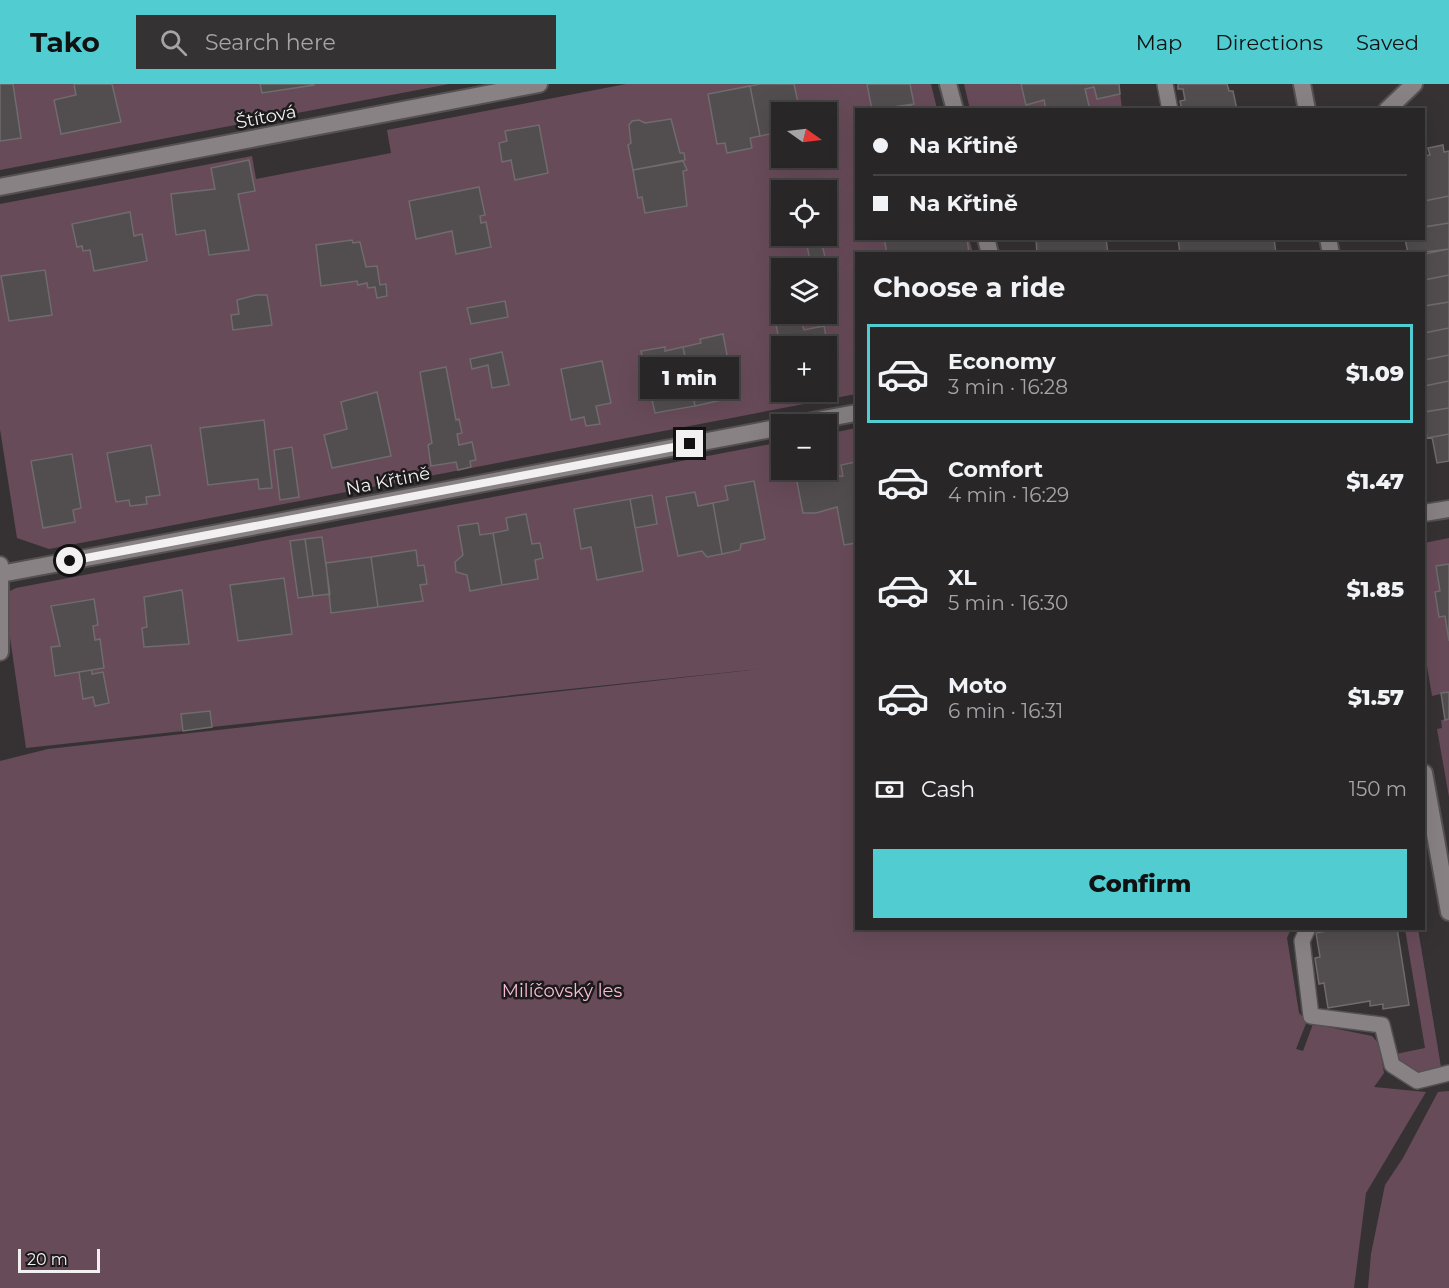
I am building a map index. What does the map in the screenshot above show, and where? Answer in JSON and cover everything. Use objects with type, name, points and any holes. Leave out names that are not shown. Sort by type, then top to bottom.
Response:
[{"type":"street","name":"Štítová","points":[[0,188],[539,84]]},
{"type":"street","points":[[948,84],[954,108]]},
{"type":"street","points":[[1302,84],[1307,108]]},
{"type":"street","points":[[1389,108],[1414,84]]},
{"type":"street","points":[[837,416],[855,413]]},
{"type":"street","name":"Na Křtině","points":[[1,569],[771,429]]},
{"type":"street","points":[[1425,513],[1449,509]]},
{"type":"street","points":[[0,652],[1,569]]},
{"type":"street","points":[[1425,779],[1449,912]]},
{"type":"lane","points":[[1166,84],[1170,108]]},
{"type":"lane","points":[[1307,930],[1302,941],[1311,1016],[1382,1025],[1392,1065],[1417,1081],[1449,1073]]},
{"type":"green space","points":[[0,84],[449,84],[0,170]]},
{"type":"green space","points":[[626,84],[931,84],[937,108],[855,108],[855,240],[969,240],[973,252],[855,252],[855,394],[837,398],[837,336],[771,336],[771,402],[814,402],[49,549],[17,538],[0,429],[0,204],[252,156],[256,179],[391,153],[387,130]]},
{"type":"green space","points":[[964,84],[1119,84],[1122,108],[970,108]]},
{"type":"green space","name":"Milíčovský les","points":[[855,428],[855,930],[1291,930],[1287,938],[1299,1013],[1307,1021],[1296,1049],[1303,1051],[1313,1024],[1372,1036],[1379,1044],[1384,1073],[1374,1087],[1426,1092],[1366,1193],[1354,1288],[0,1288],[0,761],[48,749],[778,667],[212,727],[209,711],[181,714],[183,731],[26,748],[5,603],[6,593],[16,588],[771,444],[771,480],[837,480],[837,432]]},
{"type":"green space","points":[[1449,538],[1449,564],[1436,566],[1440,591],[1435,592],[1440,617],[1445,616],[1449,641],[1449,692],[1432,696],[1425,654],[1425,543]]},
{"type":"green space","points":[[1449,719],[1449,797],[1437,729],[1442,728],[1441,720]]},
{"type":"green space","points":[[1405,930],[1418,930],[1441,1067],[1427,1073],[1416,1072],[1405,1066],[1396,1054],[1425,1048]]},
{"type":"green space","points":[[1449,1091],[1449,1288],[1368,1288],[1371,1254],[1385,1185],[1403,1158],[1438,1092]]},
{"type":"building","points":[[0,84],[13,84],[21,138],[0,141]]},
{"type":"building","points":[[74,84],[112,84],[121,122],[61,134],[54,100],[76,95]]},
{"type":"building","points":[[260,84],[314,84],[314,85],[262,93]]},
{"type":"building","points":[[794,84],[798,102],[771,102],[771,139],[770,134],[760,136],[750,86]]},
{"type":"building","points":[[867,84],[910,84],[914,104],[872,108]]},
{"type":"building","points":[[1021,84],[1119,84],[1120,94],[1097,99],[1094,87],[1085,89],[1090,108],[1046,108],[1044,100],[1026,105]]},
{"type":"building","points":[[1178,84],[1227,84],[1229,91],[1233,91],[1237,108],[1182,108],[1180,101],[1185,100],[1183,89],[1178,89]]},
{"type":"building","points":[[750,86],[760,136],[750,138],[752,148],[727,153],[725,143],[717,144],[708,94]]},
{"type":"building","points":[[671,119],[680,153],[684,153],[685,160],[633,170],[628,145],[631,143],[629,125],[632,121],[639,120],[645,123]]},
{"type":"building","points":[[539,125],[548,173],[515,180],[511,160],[502,162],[499,143],[507,141],[505,131]]},
{"type":"building","points":[[1443,145],[1444,152],[1449,151],[1449,196],[1425,201],[1425,156],[1430,155],[1428,148]]},
{"type":"building","points":[[249,160],[255,191],[238,194],[249,250],[209,255],[205,230],[176,235],[171,194],[215,189],[211,168]]},
{"type":"building","points":[[683,161],[687,170],[683,171],[687,206],[645,213],[642,197],[638,198],[633,170]]},
{"type":"building","points":[[479,187],[485,215],[480,216],[481,223],[486,222],[491,247],[456,254],[452,231],[416,239],[409,201]]},
{"type":"building","points":[[1449,196],[1449,223],[1425,227],[1425,201]]},
{"type":"building","points":[[130,212],[134,236],[142,234],[147,261],[94,271],[90,250],[83,251],[82,246],[77,247],[72,224]]},
{"type":"building","points":[[1449,223],[1449,249],[1408,252],[1405,240],[1425,240],[1425,227]]},
{"type":"building","points":[[352,240],[353,243],[360,242],[366,267],[377,266],[380,285],[386,284],[387,296],[377,298],[375,287],[368,288],[367,283],[358,285],[357,281],[321,286],[316,245]]},
{"type":"building","points":[[884,240],[967,240],[969,252],[887,252]]},
{"type":"building","points":[[1036,240],[1106,240],[1108,252],[1037,252]]},
{"type":"building","points":[[1178,240],[1274,240],[1276,252],[1180,252]]},
{"type":"building","points":[[807,246],[822,246],[825,257],[810,258]]},
{"type":"building","points":[[1449,249],[1449,275],[1425,280],[1425,254]]},
{"type":"building","points":[[45,270],[52,315],[9,321],[1,276]]},
{"type":"building","points":[[1449,275],[1449,302],[1425,306],[1425,280]]},
{"type":"building","points":[[256,295],[267,295],[272,325],[233,330],[231,315],[239,314],[237,300]]},
{"type":"building","points":[[505,301],[508,317],[471,324],[467,308]]},
{"type":"building","points":[[1449,302],[1449,328],[1425,333],[1425,306]]},
{"type":"building","points":[[802,324],[804,330],[824,326],[826,336],[778,336],[776,325]]},
{"type":"building","points":[[1449,328],[1449,355],[1425,360],[1425,333]]},
{"type":"building","points":[[723,334],[735,397],[695,406],[683,347],[701,343],[700,339]]},
{"type":"building","points":[[665,347],[665,351],[683,347],[695,406],[655,413],[641,351]]},
{"type":"building","points":[[502,352],[509,385],[492,388],[488,365],[472,369],[470,359]]},
{"type":"building","points":[[1449,355],[1449,381],[1425,386],[1425,360]]},
{"type":"building","points":[[602,361],[611,403],[596,406],[600,424],[586,426],[584,417],[571,420],[561,369]]},
{"type":"building","points":[[446,367],[456,420],[459,419],[462,433],[457,434],[459,445],[472,442],[476,460],[470,461],[471,467],[458,470],[456,462],[431,466],[428,445],[432,443],[420,372]]},
{"type":"building","points":[[1449,381],[1449,408],[1425,412],[1425,386]]},
{"type":"building","points":[[377,392],[391,456],[332,468],[324,435],[347,429],[341,402]]},
{"type":"building","points":[[1449,408],[1449,434],[1427,438],[1425,412]]},
{"type":"building","points":[[264,420],[272,488],[259,489],[258,479],[208,485],[200,428]]},
{"type":"building","points":[[1449,434],[1449,461],[1437,463],[1432,437]]},
{"type":"building","points":[[151,445],[160,495],[146,497],[147,504],[130,506],[129,500],[116,502],[107,453]]},
{"type":"building","points":[[292,447],[299,497],[280,500],[274,450]]},
{"type":"building","points":[[72,454],[81,508],[73,510],[75,522],[43,528],[31,461]]},
{"type":"building","points":[[855,462],[855,543],[844,545],[837,507],[816,513],[803,513],[797,482],[837,480],[837,476],[843,476],[841,465]]},
{"type":"building","points":[[754,481],[765,539],[741,544],[740,550],[722,554],[713,503],[728,500],[725,486]]},
{"type":"building","points":[[695,492],[698,506],[713,503],[722,554],[707,557],[702,551],[678,556],[666,497]]},
{"type":"building","points":[[652,495],[657,524],[635,528],[630,499]]},
{"type":"building","points":[[630,499],[643,571],[597,580],[591,547],[581,549],[574,509]]},
{"type":"building","points":[[526,514],[532,544],[540,543],[543,558],[535,560],[538,579],[502,585],[493,533],[508,530],[506,518]]},
{"type":"building","points":[[478,523],[480,535],[493,533],[502,585],[470,591],[467,575],[456,572],[455,562],[463,555],[458,526]]},
{"type":"building","points":[[322,537],[330,594],[313,596],[305,539]]},
{"type":"building","points":[[305,539],[313,596],[298,598],[290,541]]},
{"type":"building","points":[[416,550],[418,566],[424,565],[427,584],[420,585],[423,601],[378,607],[371,557]]},
{"type":"building","points":[[371,557],[378,607],[331,613],[326,563]]},
{"type":"building","points":[[1449,564],[1449,641],[1445,616],[1439,617],[1435,592],[1440,591],[1436,566]]},
{"type":"building","points":[[284,578],[292,634],[238,641],[230,585]]},
{"type":"building","points":[[182,590],[189,644],[144,647],[142,628],[147,627],[144,597]]},
{"type":"building","points":[[94,599],[98,625],[93,626],[95,640],[100,639],[104,668],[55,676],[51,647],[60,646],[51,606]]},
{"type":"building","points":[[92,670],[92,674],[103,672],[109,703],[95,706],[93,697],[83,699],[79,672]]},
{"type":"building","points":[[1449,692],[1449,719],[1445,720],[1441,693]]},
{"type":"building","points":[[210,711],[212,727],[183,731],[181,714]]},
{"type":"building","points":[[1332,930],[1397,930],[1409,1005],[1383,1009],[1383,1004],[1370,1006],[1370,1001],[1328,1008],[1324,983],[1319,984],[1315,958],[1320,957],[1316,933]]},
{"type":"route","points":[[70,561],[690,444]]}]
